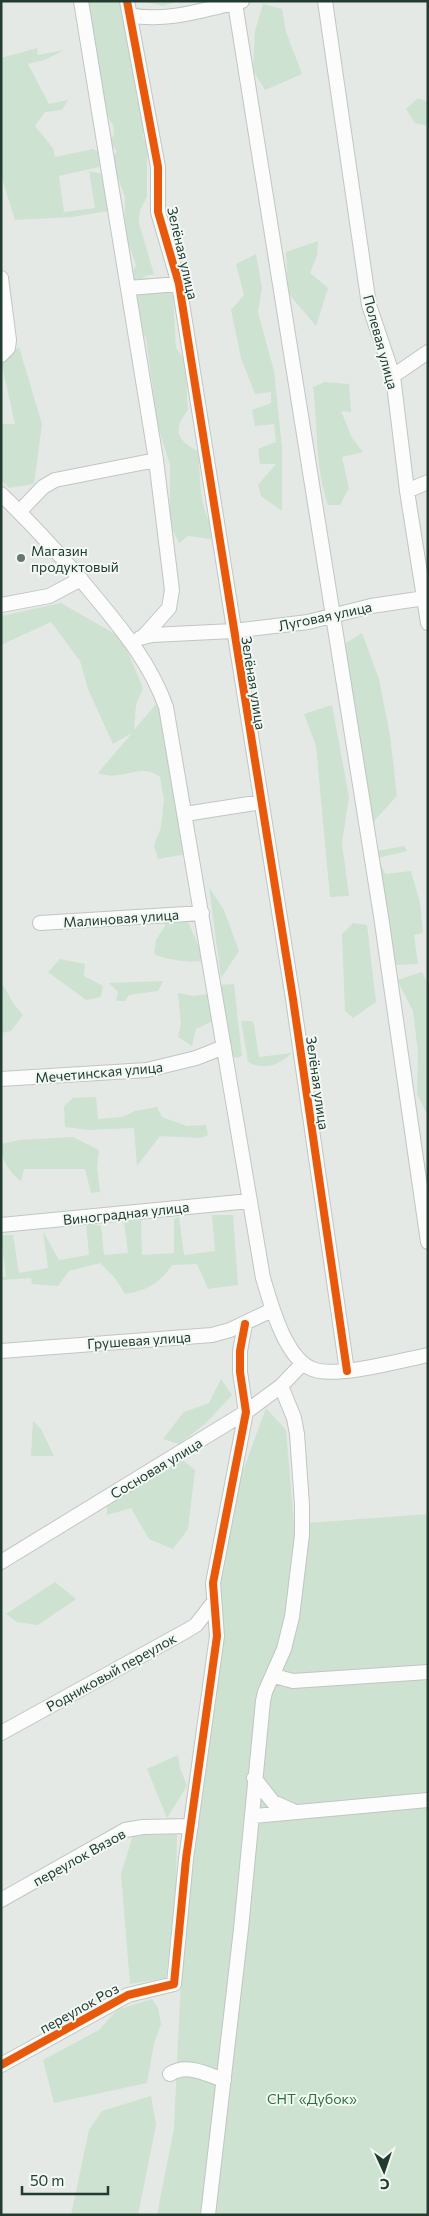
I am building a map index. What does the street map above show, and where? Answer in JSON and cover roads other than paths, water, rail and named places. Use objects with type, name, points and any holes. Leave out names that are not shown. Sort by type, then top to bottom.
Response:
[{"type":"street","points":[[81,1],[156,460],[172,601],[170,608],[139,639]]},
{"type":"street","name":"Полевая улица","points":[[325,1],[369,305],[393,376],[407,491],[426,596],[428,623]]},
{"type":"street","points":[[128,8],[147,17],[173,15],[238,2],[380,916],[428,1242]]},
{"type":"street","name":"Зелёная улица","points":[[128,8],[158,167],[158,212],[179,284],[293,1000],[346,1371]]},
{"type":"street","points":[[1,278],[10,340],[8,348],[1,355]]},
{"type":"street","points":[[128,288],[179,284]]},
{"type":"street","points":[[393,376],[428,352]]},
{"type":"street","points":[[19,512],[43,487],[55,480],[156,460]]},
{"type":"street","points":[[407,491],[428,482]]},
{"type":"street","points":[[1,494],[139,639],[166,707],[263,1278],[272,1310],[295,1354],[303,1363],[320,1372],[346,1371],[428,1355]]},
{"type":"street","points":[[1,605],[49,596],[81,580]]},
{"type":"street","name":"Луговая улица","points":[[139,639],[308,622],[371,606],[426,596]]},
{"type":"street","points":[[185,814],[261,802]]},
{"type":"street","name":"Малиновая улица","points":[[40,923],[202,913]]},
{"type":"street","name":"Мечетинская улица","points":[[1,1079],[147,1070],[170,1066],[224,1047]]},
{"type":"street","name":"Виноградная улица","points":[[1,1225],[250,1201]]},
{"type":"street","name":"Грушевая улица","points":[[1,1351],[212,1335],[245,1324],[272,1310]]},
{"type":"street","points":[[191,1826],[217,1636],[213,1583],[246,1412],[240,1372],[240,1351],[245,1324]]},
{"type":"street","name":"Сосновая улица","points":[[1,1562],[246,1412],[281,1386],[303,1363]]},
{"type":"street","points":[[208,2215],[253,1816],[254,1778],[265,1692],[274,1676],[284,1650],[292,1617],[299,1565],[302,1525],[297,1434],[294,1418],[281,1386]]},
{"type":"street","name":"Родниковый переулок","points":[[1,1734],[186,1631],[196,1624],[213,1602]]},
{"type":"street","points":[[274,1676],[293,1682],[428,1672]]},
{"type":"street","points":[[254,1778],[273,1802],[295,1812]]},
{"type":"street","points":[[253,1816],[428,1800]]},
{"type":"street","name":"переулок Вязов","points":[[1,1900],[125,1830],[143,1827],[191,1826]]},
{"type":"street","name":"переулок Роз","points":[[1,2066],[128,1995],[174,1984],[191,1826]]},
{"type":"street","points":[[170,2074],[184,2069],[201,2072],[224,2080]]},
{"type":"place","name":"Магазин продуктовый","points":[[21,558]]},
{"type":"park label","name":"СНТ «Дубок»","points":[[312,2098]]}]
